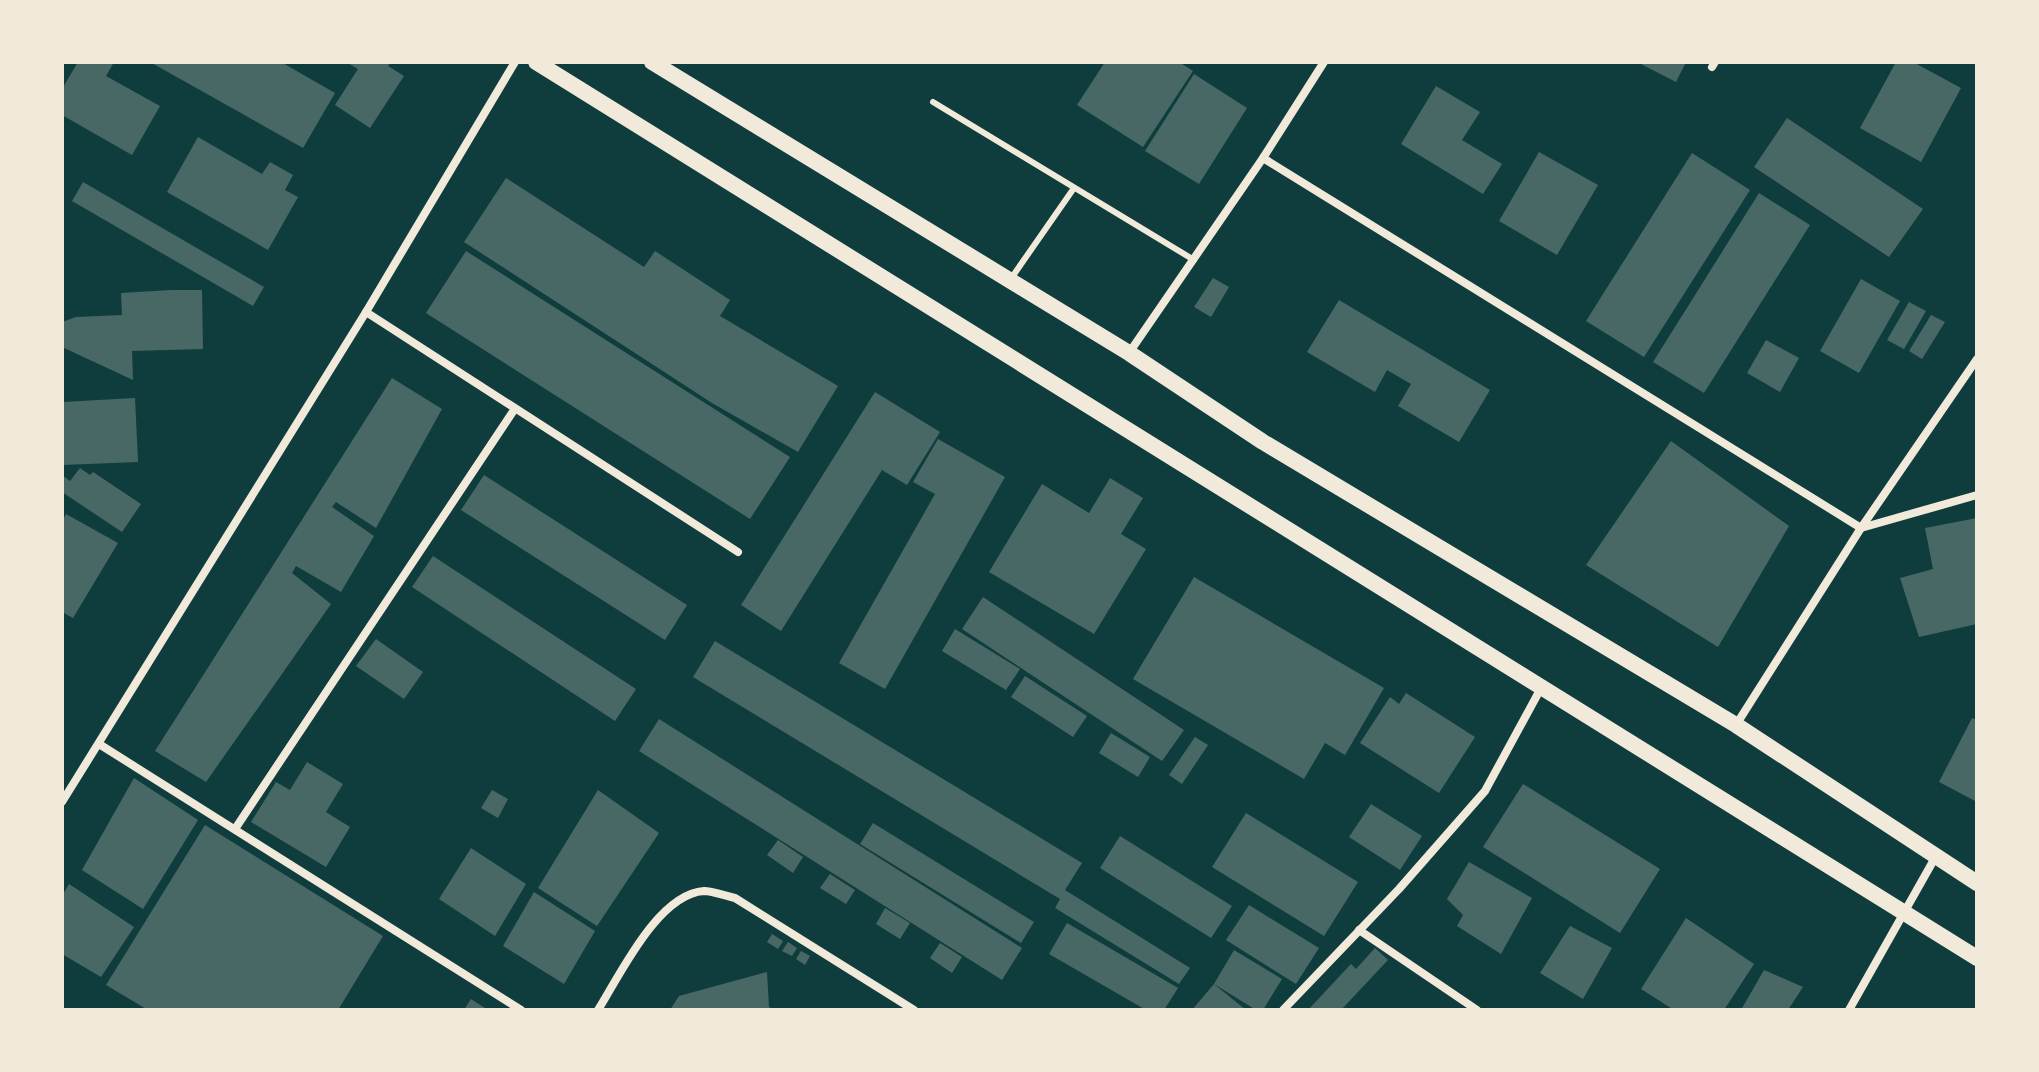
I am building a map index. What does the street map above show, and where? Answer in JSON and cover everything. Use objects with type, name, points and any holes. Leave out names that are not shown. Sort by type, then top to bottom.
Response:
[{"type":"main road","points":[[536,62],[1977,958]]},
{"type":"main road","points":[[652,62],[1129,353],[1263,442],[1736,725],[1977,883]]},
{"type":"street","points":[[62,802],[366,312],[515,62]]},
{"type":"street","points":[[1129,353],[1263,158],[1324,62]]},
{"type":"street","points":[[1263,158],[1861,528],[1977,495]]},
{"type":"street","points":[[366,312],[738,552]]},
{"type":"street","points":[[1736,725],[1861,528],[1977,359]]},
{"type":"street","points":[[235,829],[514,410]]},
{"type":"street","points":[[1283,1010],[1485,791],[1541,688]]},
{"type":"street","points":[[99,744],[521,1010]]},
{"type":"street","points":[[1849,1010],[1906,915],[1936,856]]},
{"type":"street","points":[[598,1010],[631,956],[672,902],[704,891],[735,898],[914,1010]]},
{"type":"street","points":[[1359,930],[1477,1010]]},
{"type":"lane","points":[[933,102],[1194,260]]},
{"type":"lane","points":[[1010,280],[1074,188]]},
{"type":"building","points":[[78,62],[114,62],[106,76],[160,106],[132,155],[62,115],[62,89]]},
{"type":"building","points":[[150,62],[281,62],[335,93],[303,148]]},
{"type":"building","points":[[346,62],[391,62],[388,66],[404,76],[370,128],[335,105],[358,69]]},
{"type":"building","points":[[1105,62],[1179,62],[1193,71],[1143,147],[1077,105]]},
{"type":"building","points":[[1637,62],[1686,62],[1676,82]]},
{"type":"building","points":[[1896,62],[1913,62],[1961,88],[1921,162],[1860,128]]},
{"type":"building","points":[[1194,74],[1247,108],[1199,184],[1145,151]]},
{"type":"building","points":[[1436,86],[1480,112],[1462,140],[1502,164],[1483,194],[1401,144]]},
{"type":"building","points":[[1787,118],[1923,209],[1889,257],[1754,167]]},
{"type":"building","points":[[198,137],[262,174],[270,162],[293,175],[285,190],[298,197],[268,250],[167,192]]},
{"type":"building","points":[[1539,152],[1598,185],[1557,255],[1499,221]]},
{"type":"building","points":[[1692,153],[1750,190],[1644,357],[1586,321]]},
{"type":"building","points":[[506,178],[644,267],[655,251],[730,300],[720,316],[838,386],[798,452],[712,403],[464,242]]},
{"type":"building","points":[[83,182],[264,287],[253,306],[72,201]]},
{"type":"building","points":[[1759,193],[1810,225],[1704,393],[1653,362]]},
{"type":"building","points":[[466,251],[790,457],[750,519],[426,313]]},
{"type":"building","points":[[1213,278],[1229,287],[1211,317],[1194,307]]},
{"type":"building","points":[[1861,279],[1900,301],[1859,373],[1820,351]]},
{"type":"building","points":[[202,290],[203,349],[132,351],[133,380],[62,347],[62,322],[76,317],[122,315],[121,293]]},
{"type":"building","points":[[1339,300],[1490,390],[1459,442],[1398,406],[1411,384],[1387,370],[1375,392],[1307,352]]},
{"type":"building","points":[[1909,302],[1926,311],[1904,349],[1887,340]]},
{"type":"building","points":[[1931,315],[1945,322],[1922,359],[1909,351]]},
{"type":"building","points":[[1766,340],[1799,358],[1780,392],[1747,373]]},
{"type":"building","points":[[392,378],[442,409],[376,528],[336,502],[332,507],[374,536],[341,592],[296,566],[292,573],[331,604],[206,782],[155,751]]},
{"type":"building","points":[[875,392],[940,432],[907,485],[882,470],[781,631],[741,605]]},
{"type":"building","points":[[135,398],[138,462],[62,465],[62,402]]},
{"type":"building","points":[[938,439],[1005,477],[885,689],[839,663],[935,494],[913,482]]},
{"type":"building","points":[[1671,441],[1789,526],[1718,647],[1586,565]]},
{"type":"building","points":[[80,468],[90,475],[93,472],[141,504],[122,532],[62,492],[62,475],[70,481]]},
{"type":"building","points":[[484,475],[687,605],[665,640],[461,510]]},
{"type":"building","points":[[1110,478],[1143,498],[1121,534],[1146,549],[1094,634],[989,572],[1042,484],[1089,513]]},
{"type":"building","points":[[66,514],[118,543],[73,618],[62,612],[62,521]]},
{"type":"building","points":[[1977,518],[1977,624],[1919,637],[1900,578],[1933,569],[1925,528]]},
{"type":"building","points":[[433,556],[636,689],[615,721],[412,587]]},
{"type":"building","points":[[1194,577],[1384,688],[1345,755],[1325,743],[1304,779],[1133,679]]},
{"type":"building","points":[[983,597],[1184,730],[1162,761],[962,629]]},
{"type":"building","points":[[955,629],[1020,669],[1006,690],[942,651]]},
{"type":"building","points":[[376,639],[423,672],[404,699],[356,666]]},
{"type":"building","points":[[715,641],[1082,863],[1065,890],[1190,968],[1179,984],[1055,908],[1060,899],[693,677]]},
{"type":"building","points":[[1025,676],[1087,716],[1073,737],[1011,697]]},
{"type":"building","points":[[1406,693],[1475,737],[1439,793],[1360,743],[1390,697],[1399,704]]},
{"type":"building","points":[[1972,718],[1977,720],[1977,802],[1939,782]]},
{"type":"building","points":[[659,719],[1022,948],[1002,980],[639,751]]},
{"type":"building","points":[[1111,733],[1150,757],[1138,777],[1099,753]]},
{"type":"building","points":[[1195,737],[1208,745],[1182,784],[1169,775]]},
{"type":"building","points":[[307,762],[343,784],[326,812],[350,827],[326,867],[251,822],[276,782],[290,790]]},
{"type":"building","points":[[134,778],[198,820],[143,909],[82,870]]},
{"type":"building","points":[[1523,784],[1660,869],[1620,933],[1483,847]]},
{"type":"building","points":[[492,790],[508,799],[498,818],[481,808]]},
{"type":"building","points":[[598,790],[659,833],[597,926],[538,888]]},
{"type":"building","points":[[1371,804],[1422,836],[1400,870],[1349,837]]},
{"type":"building","points":[[1246,813],[1358,882],[1324,936],[1212,867]]},
{"type":"building","points":[[873,823],[1034,922],[1021,943],[860,844]]},
{"type":"building","points":[[205,825],[383,936],[338,1010],[148,1010],[106,985]]},
{"type":"building","points":[[1120,836],[1232,906],[1211,938],[1100,868]]},
{"type":"building","points":[[778,840],[803,857],[793,873],[767,855]]},
{"type":"building","points":[[471,848],[526,884],[495,936],[439,899]]},
{"type":"building","points":[[1469,862],[1532,898],[1501,954],[1457,926],[1463,915],[1447,899]]},
{"type":"building","points":[[830,874],[855,890],[846,904],[820,888]]},
{"type":"building","points":[[69,884],[134,927],[101,977],[62,954],[62,896]]},
{"type":"building","points":[[534,892],[595,931],[564,984],[503,946]]},
{"type":"building","points":[[1249,905],[1319,948],[1296,984],[1226,940]]},
{"type":"building","points":[[885,908],[910,923],[900,939],[876,924]]},
{"type":"building","points":[[1686,918],[1754,964],[1724,1010],[1674,1010],[1641,989]]},
{"type":"building","points":[[1067,923],[1178,988],[1164,1010],[1146,1010],[1049,954]]},
{"type":"building","points":[[1570,926],[1612,948],[1583,999],[1540,973]]},
{"type":"building","points":[[772,934],[783,941],[778,949],[767,942]]},
{"type":"building","points":[[788,942],[797,948],[792,956],[782,951]]},
{"type":"building","points":[[940,943],[962,957],[952,973],[930,958]]},
{"type":"building","points":[[1375,948],[1388,960],[1341,1010],[1308,1010],[1351,964],[1356,969]]},
{"type":"building","points":[[1234,950],[1282,979],[1263,1010],[1256,1010],[1214,984]]},
{"type":"building","points":[[801,951],[810,956],[805,965],[796,959]]},
{"type":"building","points":[[1764,970],[1803,987],[1788,1010],[1741,1010]]},
{"type":"building","points":[[767,972],[769,1007],[774,1010],[670,1010],[679,996]]},
{"type":"building","points":[[1214,984],[1246,1010],[1192,1010]]},
{"type":"building","points":[[471,999],[488,1010],[464,1010]]}]
